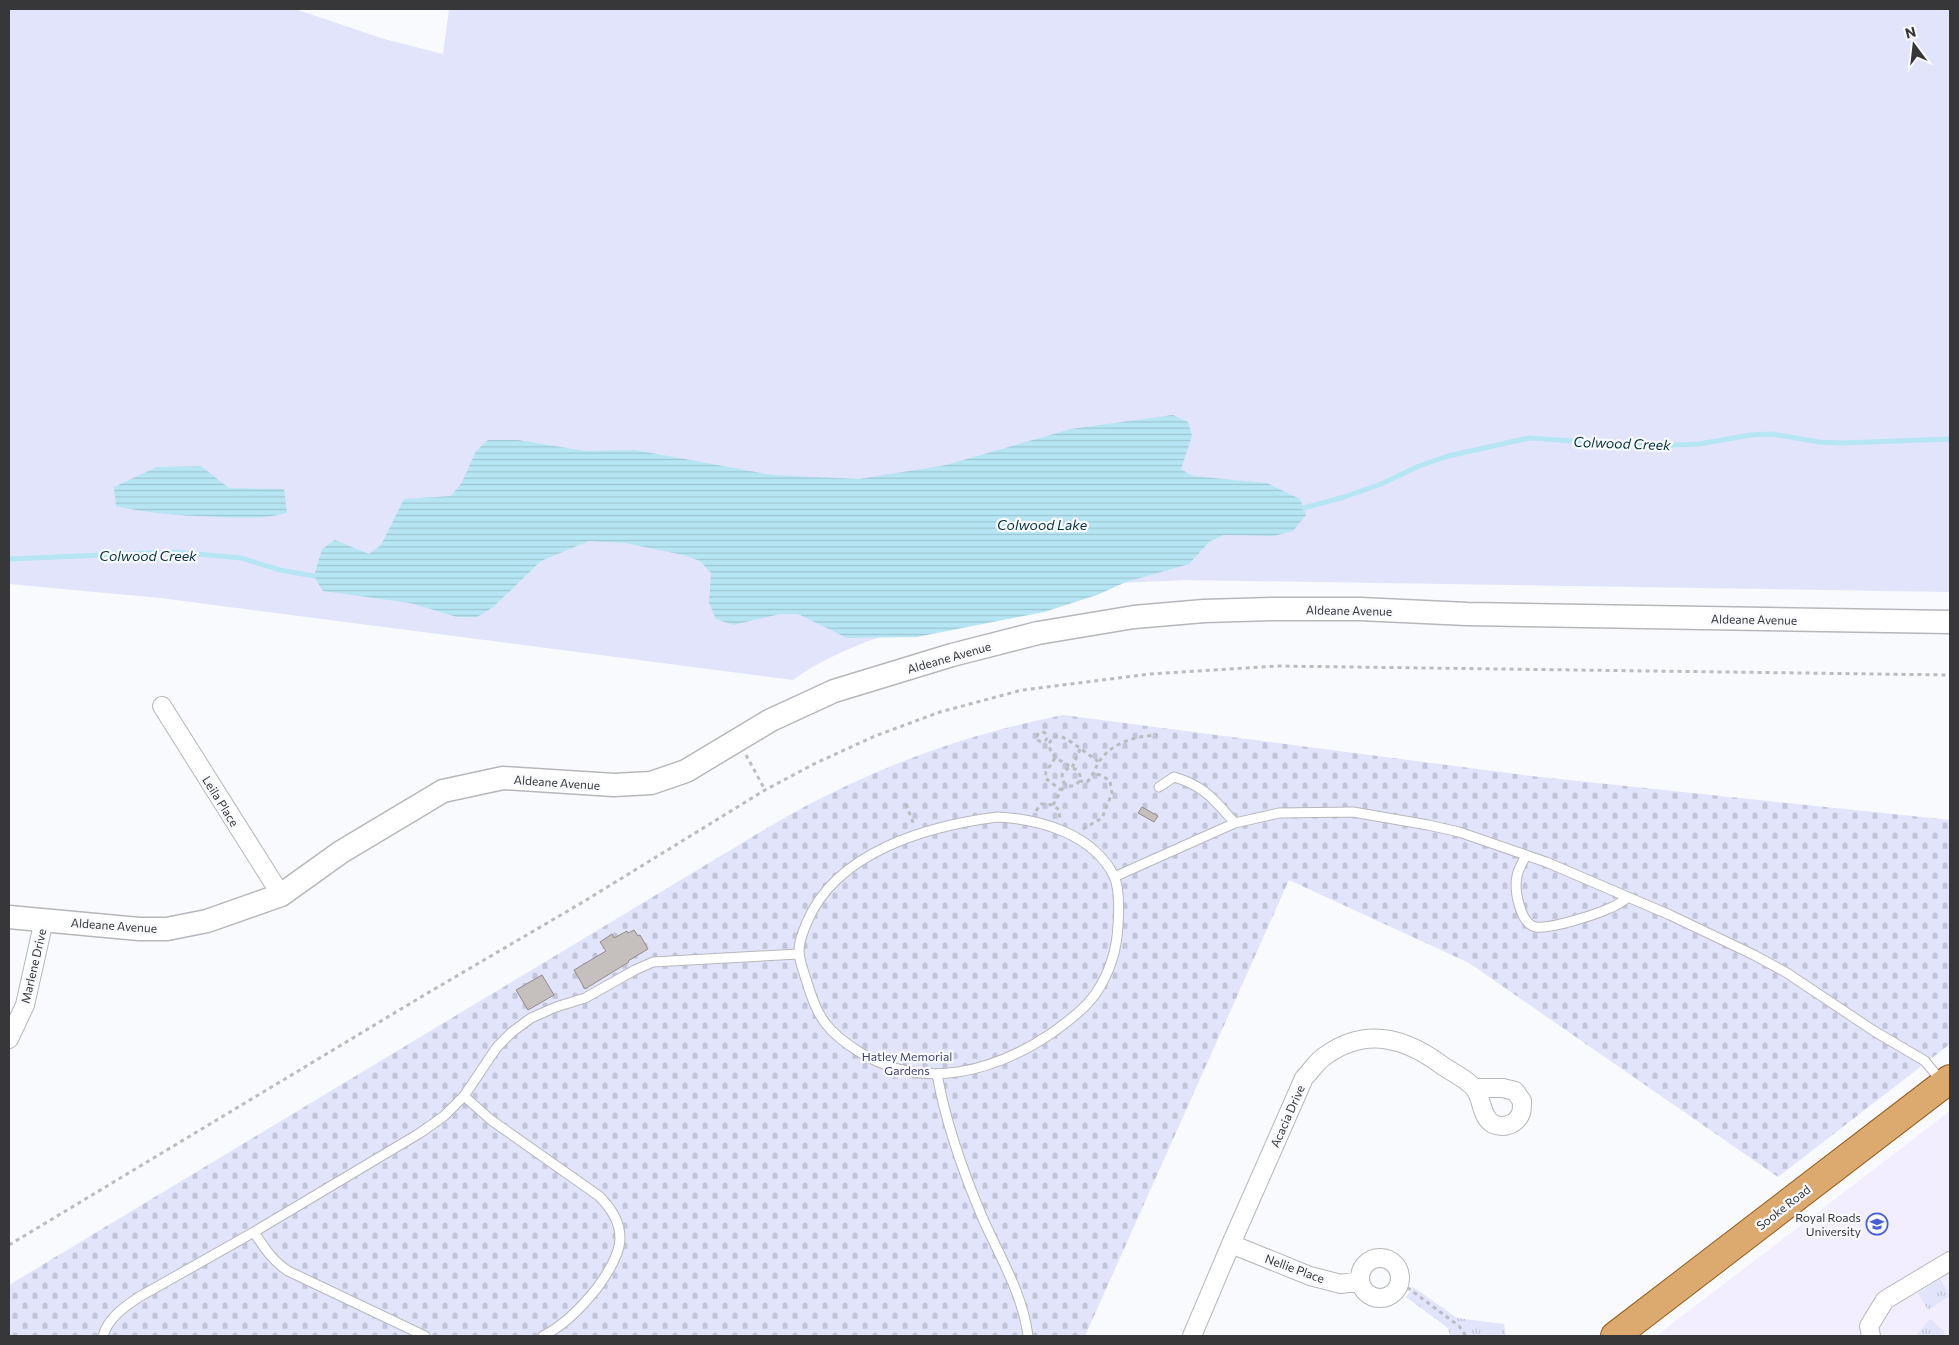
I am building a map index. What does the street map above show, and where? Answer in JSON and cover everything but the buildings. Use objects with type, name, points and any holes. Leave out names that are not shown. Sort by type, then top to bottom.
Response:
[{"type":"main road","name":"Sooke Road","points":[[1615,1336],[1947,1082]]},
{"type":"street","name":"Aldeane Avenue","points":[[9,917],[138,929],[167,929],[207,922],[281,895],[341,852],[443,791],[503,778],[614,785],[651,783],[686,771],[770,720],[834,691],[952,655],[1038,633],[1134,617],[1204,611],[1350,609],[1467,614],[1950,622]]},
{"type":"street","name":"Leila Place","points":[[162,706],[281,895]]},
{"type":"street","name":"Marlene Drive","points":[[9,1039],[25,1005],[44,920]]},
{"type":"street","name":"Acacia Drive","points":[[1192,1336],[1304,1078],[1324,1056],[1350,1041],[1379,1038],[1408,1044],[1433,1058],[1475,1088]]},
{"type":"street","name":"Nellie Place","points":[[1231,1244],[1310,1276],[1341,1284],[1360,1281]]},
{"type":"street","points":[[1382,1258],[1391,1261],[1397,1267],[1400,1284],[1395,1292],[1388,1297],[1379,1299],[1370,1296],[1364,1290],[1360,1281],[1361,1272],[1373,1260],[1382,1258]]},
{"type":"street","points":[[1872,1336],[1869,1326],[1885,1300],[1950,1261]]},
{"type":"lane","points":[[1159,787],[1174,778],[1192,782],[1204,790],[1235,823]]},
{"type":"lane","points":[[1114,877],[1235,823],[1279,813],[1353,812],[1459,832],[1570,872],[1699,929],[1787,973],[1874,1031],[1925,1061],[1947,1082]]},
{"type":"lane","points":[[998,817],[1034,820],[1075,837],[1103,860],[1114,877],[1118,902],[1117,942],[1113,960],[1095,994],[1061,1026],[1037,1043],[1013,1056],[990,1065],[964,1071],[937,1074],[914,1073],[874,1061],[838,1037],[825,1023],[815,1004],[798,954],[803,932],[814,907],[830,887],[847,871],[868,858],[890,845],[918,834],[971,821],[998,817]]},
{"type":"lane","points":[[1526,855],[1516,877],[1516,892],[1518,905],[1523,916],[1528,923],[1535,927],[1548,926],[1595,914],[1612,908],[1627,898]]},
{"type":"lane","points":[[103,1336],[105,1328],[119,1311],[139,1297],[254,1232],[420,1133],[444,1116],[464,1096],[497,1047],[530,1018],[585,998],[653,962],[798,954]]},
{"type":"lane","points":[[937,1074],[952,1139],[984,1220],[1021,1304],[1028,1336]]},
{"type":"lane","points":[[464,1096],[491,1120],[599,1196],[611,1208],[617,1222],[620,1239],[617,1256],[608,1272],[583,1305],[568,1319],[543,1336]]},
{"type":"lane","points":[[254,1232],[264,1249],[277,1263],[288,1271],[425,1336]]},
{"type":"path","points":[[1065,784],[1072,786],[1079,781],[1087,782],[1099,762],[1110,751],[1131,738],[1158,735]]},
{"type":"path","points":[[1079,781],[1080,775],[1055,758],[1050,749],[1049,740],[1058,736],[1099,762]]},
{"type":"path","points":[[737,739],[765,790]]},
{"type":"path","points":[[1072,768],[1080,749]]},
{"type":"path","points":[[1055,758],[1046,772],[1045,778],[1061,790]]},
{"type":"path","points":[[1065,784],[1062,774],[1068,768],[1072,768]]},
{"type":"path","points":[[1075,837],[1086,827],[1102,818],[1110,802],[1112,786],[1110,781],[1101,775],[1093,774]]},
{"type":"path","points":[[1053,805],[1065,784]]},
{"type":"path","points":[[906,804],[918,834]]},
{"type":"path","points":[[1400,1284],[1459,1326],[1466,1336]]},
{"type":"shaded area","name":"Royal Roads University","points":[[1950,1111],[1950,1336],[1656,1336]]},
{"type":"green space","points":[[9,9],[295,9],[384,39],[443,54],[449,9],[1950,9],[1950,592],[1183,580],[1115,584],[1061,591],[898,631],[843,652],[793,680],[160,598],[9,584]]},
{"type":"green space","name":"Hatley Memorial Gardens","points":[[1063,715],[1531,776],[1950,820],[1950,1044],[1778,1177],[1469,963],[1289,880],[1085,1336],[9,1336],[9,1285],[772,825],[842,788],[913,758],[986,733]]},
{"type":"green space","points":[[1940,1279],[1950,1296],[1928,1310],[1918,1293]]},
{"type":"green space","points":[[1413,1287],[1457,1318],[1504,1324],[1506,1336],[1450,1336],[1448,1328],[1406,1297]]},
{"type":"green space","points":[[1930,1319],[1945,1332],[1942,1336],[1916,1336]]},
{"type":"water","name":"Colwood Lake","points":[[1173,415],[1188,422],[1192,436],[1181,469],[1192,476],[1267,483],[1300,499],[1306,515],[1293,531],[1274,536],[1224,535],[1210,541],[1189,564],[1126,582],[1097,595],[1044,612],[917,637],[847,638],[798,614],[780,614],[733,625],[716,619],[709,603],[711,573],[700,561],[683,555],[625,543],[589,541],[541,561],[492,608],[477,617],[457,617],[410,603],[323,591],[314,576],[322,549],[335,540],[369,554],[381,545],[404,499],[451,496],[462,482],[476,451],[488,440],[518,440],[585,451],[635,450],[772,475],[859,479],[946,465],[1071,429]]},
{"type":"water","points":[[201,466],[229,488],[284,489],[287,513],[255,518],[209,517],[155,513],[116,506],[114,487],[157,467]]},
{"type":"waterway","name":"Colwood Creek","points":[[1304,508],[1381,484],[1419,466],[1448,456],[1529,438],[1650,446],[1699,444],[1750,435],[1772,434],[1819,442],[1842,443],[1950,439]]},
{"type":"waterway","name":"Colwood Creek","points":[[9,559],[174,552],[241,558],[280,570],[314,576]]},
{"type":"place","name":"Royal Roads University","points":[[1877,1224]]}]
